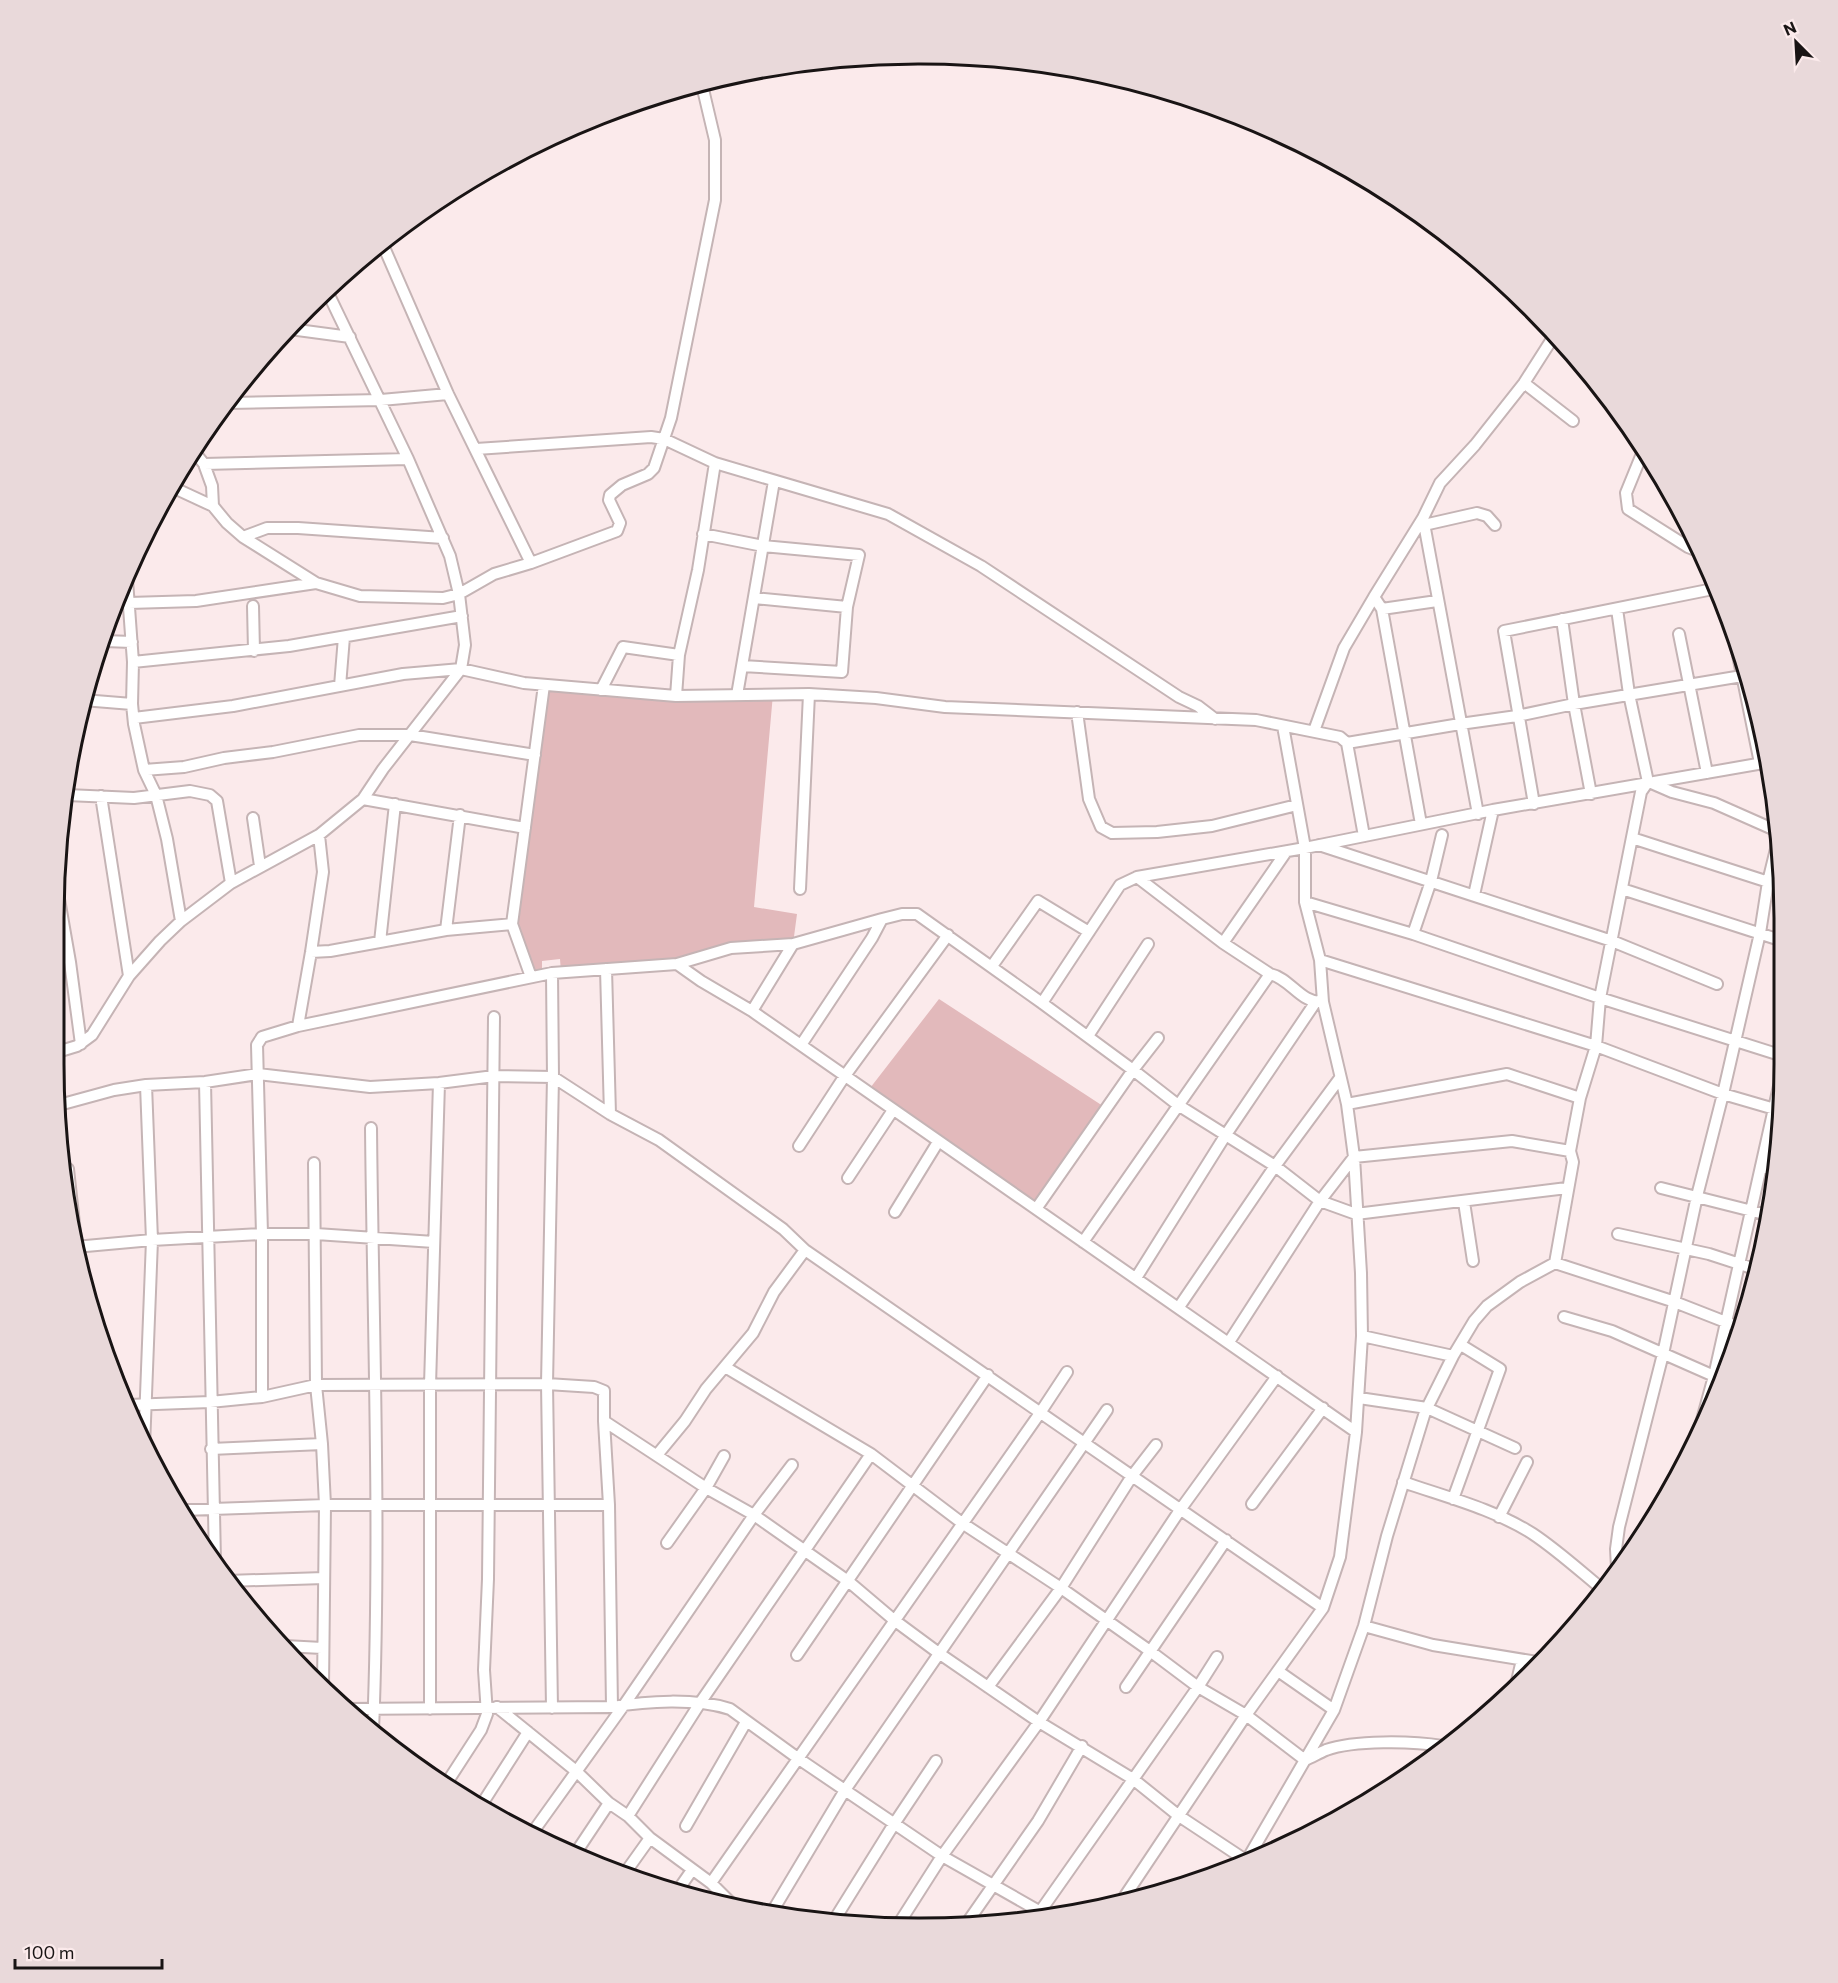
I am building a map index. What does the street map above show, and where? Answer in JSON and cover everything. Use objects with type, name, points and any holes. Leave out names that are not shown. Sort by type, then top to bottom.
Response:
[{"type":"street","points":[[180,491],[213,506],[243,537],[316,583],[360,596],[443,598],[459,594],[494,574],[617,531],[620,524],[609,500],[610,495],[622,485],[648,474],[654,468],[671,418],[716,200],[715,140],[704,93]]},
{"type":"street","points":[[386,252],[448,394],[531,562]]},
{"type":"street","points":[[64,1050],[81,1044],[96,1030],[129,976],[181,921],[231,883],[319,835],[363,799],[383,769],[461,669],[465,645],[459,594],[443,538],[381,400],[331,300]]},
{"type":"street","points":[[301,330],[350,337]]},
{"type":"street","points":[[1314,730],[1344,648],[1423,522],[1440,483],[1475,445],[1524,383],[1549,343]]},
{"type":"street","points":[[1524,383],[1572,422]]},
{"type":"street","points":[[238,403],[381,400],[448,394]]},
{"type":"street","points":[[476,449],[651,437],[664,439],[715,463],[888,514],[981,566],[1215,719]]},
{"type":"street","points":[[200,459],[212,486],[213,506]]},
{"type":"street","points":[[204,464],[408,459]]},
{"type":"street","points":[[1639,460],[1626,492],[1628,509],[1688,547]]},
{"type":"street","points":[[675,696],[679,655],[698,570],[715,463]]},
{"type":"street","points":[[737,695],[774,481]]},
{"type":"street","points":[[1423,522],[1477,513],[1487,516],[1495,525]]},
{"type":"street","points":[[1423,522],[1478,814]]},
{"type":"street","points":[[243,537],[267,528],[298,528],[443,538]]},
{"type":"street","points":[[703,534],[763,546],[859,555],[847,607],[842,672],[742,666]]},
{"type":"street","points":[[129,603],[196,601],[316,583]]},
{"type":"street","points":[[1534,804],[1504,631],[1707,590]]},
{"type":"street","points":[[128,597],[134,718],[144,770],[156,795],[167,839],[181,921]]},
{"type":"street","points":[[1374,597],[1382,609],[1421,824]]},
{"type":"street","points":[[754,598],[847,607]]},
{"type":"street","points":[[1382,609],[1437,601]]},
{"type":"street","points":[[253,606],[254,651]]},
{"type":"street","points":[[1555,1263],[1572,1162],[1570,1151],[1580,1098],[1596,1046],[1600,998],[1641,792],[1648,782],[1629,694],[1617,609]]},
{"type":"street","points":[[133,662],[254,651],[462,616]]},
{"type":"street","points":[[1562,619],[1574,704],[1591,794]]},
{"type":"street","points":[[1679,634],[1707,773]]},
{"type":"street","points":[[340,686],[344,637]]},
{"type":"street","points":[[111,641],[132,642]]},
{"type":"street","points":[[601,690],[623,647],[679,655]]},
{"type":"street","points":[[134,718],[232,706],[403,674],[461,669],[524,683],[675,696],[809,694],[876,698],[945,707],[1256,720],[1340,736],[1347,743],[1364,836]]},
{"type":"street","points":[[1347,743],[1738,677]]},
{"type":"street","points":[[531,977],[512,924],[544,685]]},
{"type":"street","points":[[800,889],[809,694]]},
{"type":"street","points":[[93,701],[132,704]]},
{"type":"street","points":[[1077,712],[1089,799],[1101,826],[1112,833],[1157,832],[1212,826],[1297,805]]},
{"type":"street","points":[[1127,1892],[1246,1715],[1323,1608],[1340,1557],[1356,1432],[1362,1336],[1361,1273],[1354,1157],[1347,1104],[1319,1002],[1320,960],[1305,902],[1305,848],[1283,726]]},
{"type":"street","points":[[144,770],[184,767],[359,735],[410,735],[535,755]]},
{"type":"street","points":[[1042,1003],[1120,885],[1137,877],[1286,852],[1493,810],[1759,764]]},
{"type":"street","points":[[1648,782],[1672,792],[1714,803],[1768,827]]},
{"type":"street","points":[[74,795],[134,798],[190,791],[210,795],[217,801],[231,883]]},
{"type":"street","points":[[101,796],[129,976]]},
{"type":"street","points":[[363,799],[525,828]]},
{"type":"street","points":[[380,942],[395,804]]},
{"type":"street","points":[[1474,895],[1493,810]]},
{"type":"street","points":[[446,930],[460,815]]},
{"type":"street","points":[[253,818],[260,866]]},
{"type":"street","points":[[298,1026],[322,872],[319,835]]},
{"type":"street","points":[[1413,934],[1431,880],[1442,835]]},
{"type":"street","points":[[1632,838],[1773,883]]},
{"type":"street","points":[[1319,845],[1431,880],[1612,942],[1717,984]]},
{"type":"street","points":[[1223,943],[1286,852]]},
{"type":"street","points":[[1616,1557],[1619,1527],[1663,1354],[1672,1301],[1696,1196],[1723,1094],[1760,933],[1772,865]]},
{"type":"street","points":[[1137,877],[1223,943],[1270,974],[1277,975],[1305,997],[1319,1002]]},
{"type":"street","points":[[1622,889],[1774,938]]},
{"type":"street","points":[[992,966],[1038,902],[1089,932]]},
{"type":"street","points":[[1305,902],[1413,934],[1600,998],[1774,1053]]},
{"type":"street","points":[[262,1397],[262,1234],[258,1041],[267,1034],[552,973],[677,964],[731,948],[793,944],[902,914],[917,914],[948,935],[1088,1036],[1178,1105],[1275,1166],[1320,1201],[1356,1214],[1566,1188]]},
{"type":"street","points":[[801,1045],[872,938],[882,919]]},
{"type":"street","points":[[311,952],[446,930],[512,924]]},
{"type":"street","points":[[64,928],[81,1044]]},
{"type":"street","points":[[799,1146],[844,1077],[948,935]]},
{"type":"street","points":[[752,1011],[793,944]]},
{"type":"street","points":[[1088,1036],[1148,944]]},
{"type":"street","points":[[1320,960],[1596,1046],[1723,1094],[1772,1108]]},
{"type":"street","points":[[677,964],[700,981],[752,1011],[1356,1432]]},
{"type":"street","points":[[606,969],[610,1114]]},
{"type":"street","points":[[552,973],[553,1077],[547,1384],[552,1708]]},
{"type":"street","points":[[1083,1242],[1270,974]]},
{"type":"street","points":[[1136,1278],[1225,1136],[1319,1002]]},
{"type":"street","points":[[494,1017],[489,1504],[484,1670],[493,1707],[576,1771],[650,1838],[711,1883],[722,1895]]},
{"type":"street","points":[[1036,1209],[1158,1038]]},
{"type":"street","points":[[65,1103],[114,1090],[146,1085],[205,1082],[258,1074],[370,1087],[439,1083],[494,1076],[553,1077],[610,1114],[659,1140],[783,1229],[805,1250],[1323,1608]]},
{"type":"street","points":[[1347,1104],[1507,1074],[1580,1098]]},
{"type":"street","points":[[1179,1307],[1275,1166],[1340,1078]]},
{"type":"street","points":[[205,1082],[214,1546]]},
{"type":"street","points":[[430,1709],[430,1385],[439,1083]]},
{"type":"street","points":[[145,1423],[152,1240],[146,1085]]},
{"type":"street","points":[[848,1178],[893,1110]]},
{"type":"street","points":[[1711,1382],[1771,1127]]},
{"type":"street","points":[[371,1128],[378,1504],[373,1721]]},
{"type":"street","points":[[1229,1342],[1320,1201],[1354,1157],[1512,1141],[1570,1151]]},
{"type":"street","points":[[895,1212],[938,1142]]},
{"type":"street","points":[[314,1163],[316,1385],[325,1505],[323,1675]]},
{"type":"street","points":[[1761,1166],[1767,1167]]},
{"type":"street","points":[[1661,1188],[1760,1213]]},
{"type":"street","points":[[1464,1202],[1473,1262]]},
{"type":"street","points":[[85,1247],[152,1240],[262,1234],[316,1234],[434,1242]]},
{"type":"street","points":[[1618,1234],[1685,1248],[1748,1267]]},
{"type":"street","points":[[657,1455],[753,1333],[774,1292],[805,1250]]},
{"type":"street","points":[[1253,1850],[1334,1710],[1364,1626],[1403,1482],[1427,1408],[1453,1356],[1474,1321],[1496,1298],[1555,1263],[1672,1301],[1732,1325]]},
{"type":"street","points":[[1564,1317],[1611,1331],[1713,1376]]},
{"type":"street","points":[[1362,1336],[1453,1356]]},
{"type":"street","points":[[1453,1499],[1500,1369],[1461,1345]]},
{"type":"street","points":[[725,1366],[871,1454],[962,1523],[1061,1588],[1198,1687],[1246,1715],[1305,1760]]},
{"type":"street","points":[[711,1883],[1067,1372]]},
{"type":"street","points":[[797,1655],[988,1375]]},
{"type":"street","points":[[903,1918],[942,1856],[1039,1722],[1180,1510],[1277,1376]]},
{"type":"street","points":[[136,1405],[210,1402],[262,1397],[316,1385],[547,1384],[594,1386],[604,1391],[609,1505],[612,1707]]},
{"type":"street","points":[[1359,1398],[1427,1408],[1515,1448]]},
{"type":"street","points":[[1252,1504],[1323,1408]]},
{"type":"street","points":[[776,1906],[844,1790],[1107,1410]]},
{"type":"street","points":[[604,1421],[706,1488],[754,1515],[848,1581],[894,1620],[940,1654],[1039,1722],[1133,1779],[1179,1816],[1236,1857]]},
{"type":"street","points":[[211,1449],[322,1444]]},
{"type":"street","points":[[988,1686],[1061,1588],[1132,1476],[1156,1445]]},
{"type":"street","points":[[628,1816],[700,1703],[871,1454]]},
{"type":"street","points":[[667,1543],[706,1488],[724,1456]]},
{"type":"street","points":[[1499,1517],[1527,1462]]},
{"type":"street","points":[[536,1827],[624,1705],[754,1515],[792,1465]]},
{"type":"street","points":[[1403,1482],[1499,1517],[1541,1539],[1597,1585]]},
{"type":"street","points":[[191,1510],[378,1504],[609,1505]]},
{"type":"street","points":[[1126,1687],[1226,1540]]},
{"type":"street","points":[[239,1581],[324,1578]]},
{"type":"street","points":[[1364,1626],[1433,1645],[1529,1661]]},
{"type":"street","points":[[295,1647],[322,1648]]},
{"type":"street","points":[[1045,1909],[1217,1657]]},
{"type":"street","points":[[1519,1671],[1522,1660]]},
{"type":"street","points":[[1278,1671],[1334,1710]]},
{"type":"street","points":[[359,1709],[612,1707],[639,1702],[700,1703],[730,1709],[942,1856],[1035,1910]]},
{"type":"street","points":[[450,1778],[493,1707]]},
{"type":"street","points":[[686,1826],[746,1722]]},
{"type":"street","points":[[485,1800],[528,1732]]},
{"type":"street","points":[[1305,1760],[1327,1750],[1352,1744],[1434,1745]]},
{"type":"street","points":[[971,1917],[1038,1821],[1082,1746]]},
{"type":"street","points":[[838,1914],[936,1761]]},
{"type":"street","points":[[579,1847],[609,1803]]},
{"type":"street","points":[[630,1868],[650,1838]]},
{"type":"street","points":[[682,1884],[692,1870]]},
{"type":"shaded area","points":[[544,685],[660,695],[773,694],[754,907],[797,914],[793,944],[765,944],[677,964],[561,972],[560,959],[542,961],[542,974],[531,977],[512,924]]},
{"type":"shaded area","points":[[939,999],[1106,1108],[1036,1209],[867,1092]]}]
